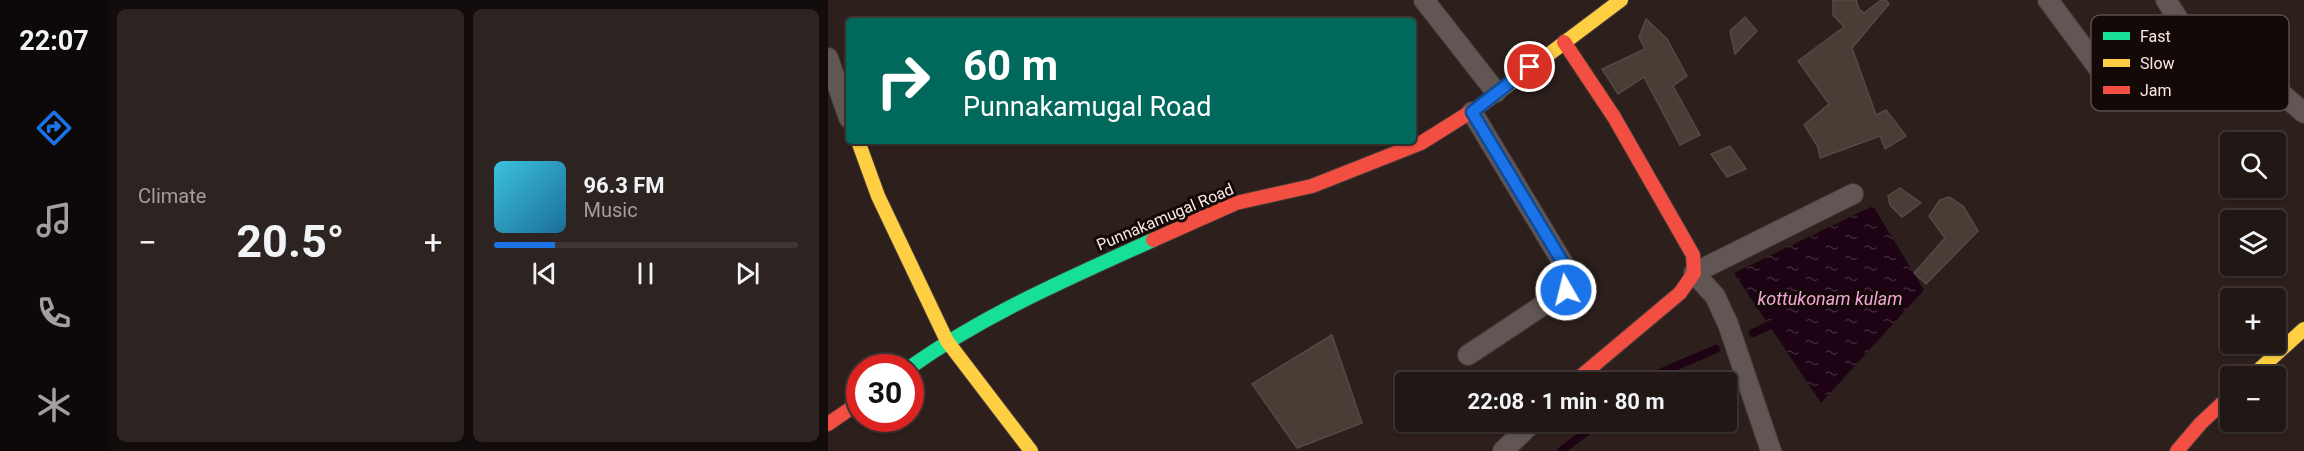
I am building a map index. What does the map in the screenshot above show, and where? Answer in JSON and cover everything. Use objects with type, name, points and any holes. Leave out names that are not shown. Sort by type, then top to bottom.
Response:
[{"type":"street","points":[[1424,0],[1496,92]]},
{"type":"street","name":"Punnakamugal Road","points":[[924,357],[947,341],[1030,296],[1196,220],[1236,203],[1312,186],[1421,143],[1472,112],[1621,0]]},
{"type":"street","points":[[2048,0],[2091,58]]},
{"type":"street","points":[[2166,0],[2176,15]]},
{"type":"street","points":[[1564,42],[1614,117],[1693,255],[1694,273],[1715,296],[1728,324],[1771,451]]},
{"type":"street","points":[[828,58],[846,109]]},
{"type":"street","points":[[2289,100],[2304,113]]},
{"type":"street","points":[[1468,355],[1566,290],[1569,279],[1552,243],[1472,112]]},
{"type":"street","points":[[859,144],[878,195],[947,341],[1031,451]]},
{"type":"street","points":[[1586,372],[1680,293],[1694,273],[1853,194]]},
{"type":"street","points":[[2263,366],[2304,329]]},
{"type":"street","points":[[2176,451],[2220,405]]},
{"type":"street","points":[[828,424],[846,412]]},
{"type":"street","points":[[1503,451],[1523,432]]},
{"type":"water","name":"kottukonam kulam","points":[[1873,206],[1924,290],[1821,403],[1734,273]]},
{"type":"building","points":[[1833,0],[1856,0],[1859,9],[1864,13],[1881,0],[1886,0],[1889,4],[1852,48],[1876,115],[1886,110],[1906,136],[1885,149],[1880,136],[1820,158],[1818,147],[1804,125],[1829,104],[1798,61],[1844,27],[1833,15]]},
{"type":"building","points":[[1745,17],[1757,31],[1735,54],[1730,31]]},
{"type":"building","points":[[1646,19],[1667,39],[1687,76],[1673,86],[1700,135],[1680,145],[1644,77],[1618,94],[1602,69],[1645,49],[1639,37]]},
{"type":"building","points":[[1730,146],[1746,169],[1727,177],[1711,154]]},
{"type":"building","points":[[1900,188],[1921,203],[1902,217],[1890,205],[1888,196]]},
{"type":"building","points":[[1949,197],[1963,206],[1978,231],[1926,284],[1914,273],[1945,238],[1929,216],[1940,200]]},
{"type":"building","points":[[1332,335],[1362,423],[1297,448],[1252,384]]},
{"type":"waterway","points":[[1753,333],[1779,321]]},
{"type":"waterway","points":[[1662,372],[1716,349]]},
{"type":"waterway","points":[[1561,451],[1586,432]]},
{"type":"traffic: fast","points":[[924,358],[997,314],[1153,240]]},
{"type":"traffic: slow","points":[[1480,106],[1621,0]]},
{"type":"traffic: slow","points":[[859,144],[878,196],[947,341],[1031,451]]},
{"type":"traffic: slow","points":[[2263,366],[2304,329]]},
{"type":"traffic: jam","points":[[1564,42],[1614,117],[1693,255],[1694,273],[1680,293],[1586,372]]},
{"type":"traffic: jam","points":[[1153,240],[1236,203],[1312,186],[1421,143],[1480,106]]},
{"type":"traffic: jam","points":[[2177,451],[2220,405]]},
{"type":"traffic: jam","points":[[828,424],[846,412]]},
{"type":"route","points":[[1530,67],[1472,112],[1563,263],[1569,279],[1566,290]]}]
